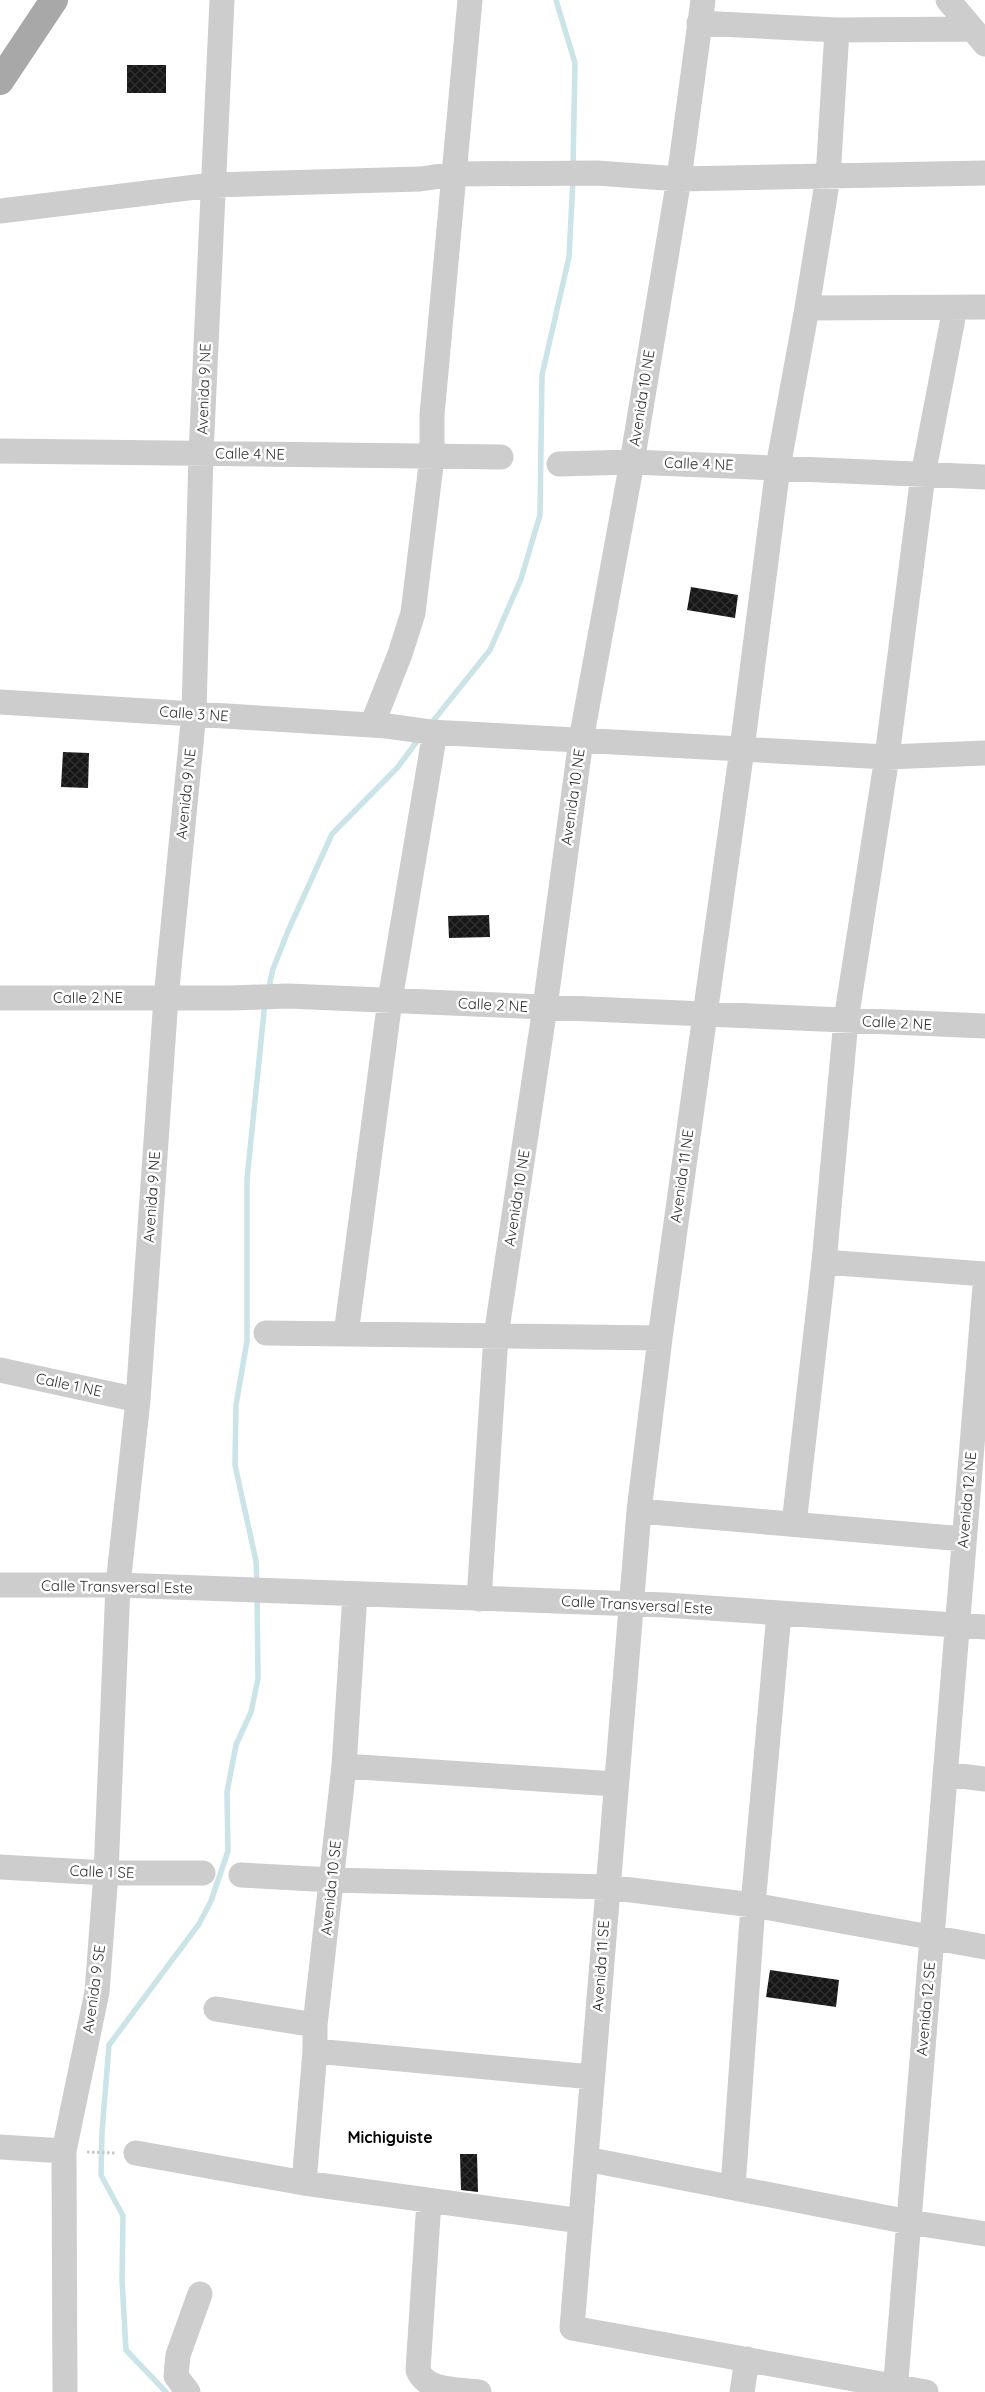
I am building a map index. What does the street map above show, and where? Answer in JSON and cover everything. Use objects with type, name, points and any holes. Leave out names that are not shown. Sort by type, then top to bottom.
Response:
[{"type":"main road","points":[[0,81],[54,0]]},
{"type":"street","name":"Avenida 9 NE","points":[[118,1585],[138,1400],[166,998],[194,714],[201,454],[222,0]]},
{"type":"street","points":[[380,725],[413,613],[432,457],[432,415],[470,0]]},
{"type":"street","points":[[948,0],[978,36]]},
{"type":"street","points":[[701,12],[836,30],[978,36]]},
{"type":"street","name":"Avenida 10 NE","points":[[479,1599],[496,1336],[545,1007],[581,740],[632,462],[679,179],[701,12]]},
{"type":"street","points":[[742,749],[778,467],[807,308],[828,176],[836,30]]},
{"type":"street","points":[[0,211],[212,185],[420,180],[454,174],[597,173],[679,179],[985,173]]},
{"type":"street","points":[[807,308],[985,307]]},
{"type":"street","points":[[794,1524],[824,1262],[846,1020],[887,757],[923,474],[955,308]]},
{"type":"street","name":"Calle 4 NE","points":[[0,451],[501,457]]},
{"type":"street","name":"Calle 4 NE","points":[[559,464],[632,462],[985,477]]},
{"type":"street","name":"Calle 3 NE","points":[[0,702],[380,725],[432,732],[887,757],[985,753]]},
{"type":"street","points":[[346,1334],[390,1000],[432,732]]},
{"type":"street","name":"Avenida 11 NE","points":[[630,1604],[660,1338],[742,749]]},
{"type":"street","name":"Calle 2 NE","points":[[0,998],[231,998],[288,996],[985,1026]]},
{"type":"street","points":[[824,1262],[985,1274]]},
{"type":"street","name":"Avenida 12 NE","points":[[957,1625],[964,1539],[979,1422],[985,1286]]},
{"type":"street","points":[[266,1333],[660,1338]]},
{"type":"street","name":"Calle 1 NE","points":[[0,1370],[138,1400]]},
{"type":"street","points":[[639,1511],[964,1539]]},
{"type":"street","name":"Calle Transversal Este","points":[[0,1585],[118,1585],[630,1604],[985,1627]]},
{"type":"street","name":"Avenida 9 SE","points":[[65,2392],[64,2151],[97,1992],[106,1873],[118,1585]]},
{"type":"street","name":"Avenida 10 SE","points":[[304,2183],[315,2051],[315,2025],[344,1766],[355,1594]]},
{"type":"street","name":"Avenida 11 SE","points":[[630,1604],[572,2328],[747,2359]]},
{"type":"street","points":[[733,2186],[753,1905],[779,1613]]},
{"type":"street","name":"Avenida 12 SE","points":[[895,2389],[957,1625]]},
{"type":"street","points":[[344,1766],[615,1784]]},
{"type":"street","points":[[945,1774],[985,1779]]},
{"type":"street","name":"Calle 1 SE","points":[[0,1867],[106,1873],[203,1873]]},
{"type":"street","points":[[241,1875],[332,1880],[607,1887],[753,1905],[985,1947]]},
{"type":"street","points":[[216,2009],[315,2025]]},
{"type":"street","points":[[315,2051],[592,2077]]},
{"type":"street","points":[[0,2147],[64,2151]]},
{"type":"street","points":[[136,2154],[304,2183],[581,2221]]},
{"type":"street","points":[[586,2159],[733,2186],[909,2222],[985,2234]]},
{"type":"street","points":[[429,2201],[418,2370],[422,2380],[430,2385],[479,2392]]},
{"type":"street","points":[[188,2392],[176,2376],[178,2356],[200,2294]]},
{"type":"street","points":[[742,2392],[747,2359],[895,2389],[926,2392]]},
{"type":"path","points":[[64,2151],[136,2154]]},
{"type":"building","points":[[127,65],[166,65],[166,93],[127,93]]},
{"type":"building","points":[[691,587],[738,595],[735,618],[687,610]]},
{"type":"building","points":[[63,752],[89,753],[88,788],[61,787]]},
{"type":"building","points":[[489,915],[490,937],[449,938],[448,916]]},
{"type":"building","points":[[770,1970],[839,1980],[836,2007],[766,1997]]},
{"type":"building","points":[[460,2154],[477,2154],[478,2192],[461,2190]]},
{"type":"waterway","points":[[556,0],[575,63],[573,168]]},
{"type":"waterway","points":[[429,726],[490,650],[521,579],[540,515],[542,375],[569,257],[573,179]]},
{"type":"waterway","points":[[268,991],[273,969],[288,931],[332,834],[398,767],[420,737]]},
{"type":"waterway","points":[[257,1584],[256,1561],[235,1465],[236,1405],[247,1341],[247,1179],[265,1002]]},
{"type":"waterway","points":[[166,2392],[126,2350],[122,2280],[123,2216],[101,2175],[102,2132],[109,2045],[199,1924],[211,1901],[228,1851],[227,1792],[236,1745],[251,1712],[258,1679],[257,1596]]},
{"type":"district","name":"Michiguiste","points":[[390,2137]]}]
